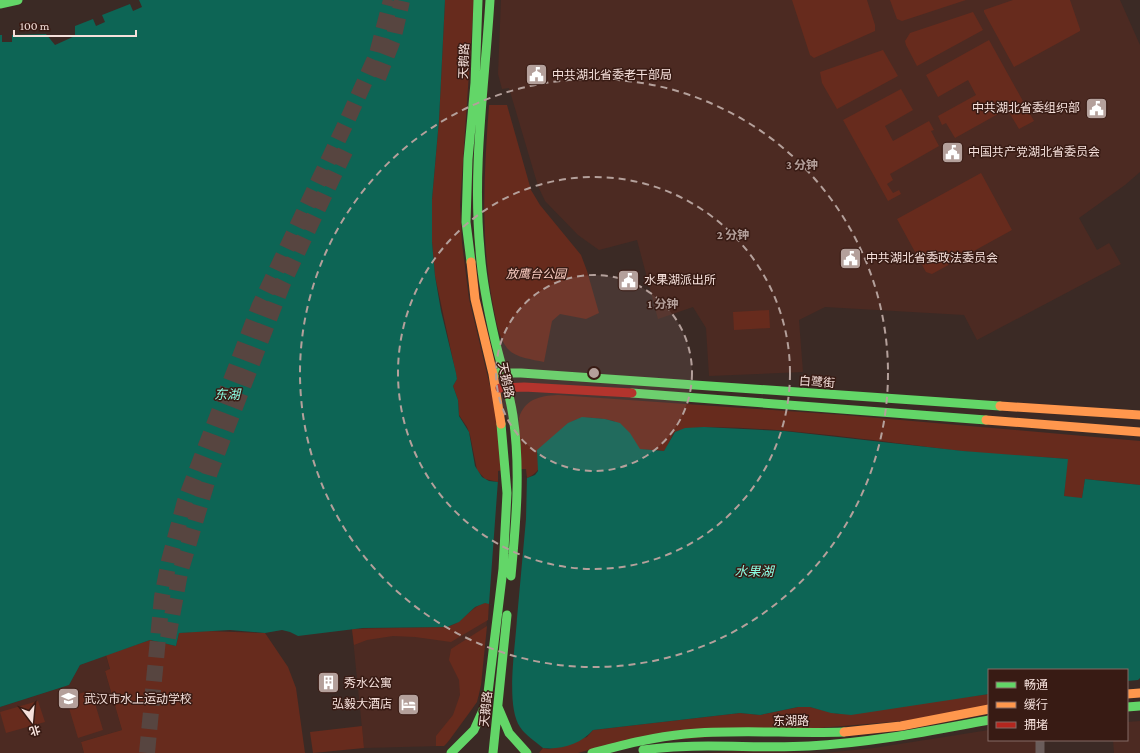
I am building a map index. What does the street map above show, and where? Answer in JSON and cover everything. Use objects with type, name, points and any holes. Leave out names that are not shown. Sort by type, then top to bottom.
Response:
[{"type":"main road","points":[[0,4],[18,0]]},
{"type":"main road","name":"天鹅路","points":[[478,0],[475,83],[468,159],[466,222],[475,299],[496,389],[507,470],[498,707],[493,753]]},
{"type":"main road","name":"天鹅路","points":[[451,753],[467,740],[484,712],[490,688],[502,617],[516,518],[517,469],[515,432],[508,388],[492,328],[486,298],[478,223],[479,158],[490,0]]},
{"type":"main road","name":"白鹭街","points":[[493,374],[504,373],[1140,415]]},
{"type":"main road","name":"白鹭街","points":[[496,389],[524,387],[662,395],[1140,432]]},
{"type":"main road","points":[[1128,694],[1140,693]]},
{"type":"main road","points":[[1128,707],[1140,706]]},
{"type":"main road","points":[[498,707],[509,733],[527,753]]},
{"type":"main road","name":"东湖路","points":[[592,753],[650,738],[677,734],[713,732],[808,734],[848,732],[892,727],[988,709]]},
{"type":"main road","name":"东湖路","points":[[629,753],[655,747],[694,744],[833,745],[889,739],[988,720]]},
{"type":"street","points":[[1040,741],[1040,753]]},
{"type":"shaded area","points":[[501,0],[1120,0],[1140,45],[1140,172],[1125,185],[1079,218],[1097,250],[1109,243],[1121,264],[977,340],[964,315],[825,307],[799,320],[803,372],[709,376],[706,328],[693,307],[658,319],[637,240],[599,250],[578,235],[545,201],[538,186],[509,88],[502,89],[498,74]]},
{"type":"shaded area","points":[[489,602],[479,695],[473,708],[449,741],[442,746],[364,748],[352,629],[383,627]]},
{"type":"shaded area","name":"武汉市水上运动学校","points":[[106,655],[110,670],[105,671],[122,730],[81,742],[84,753],[0,753],[0,707],[69,685],[80,665]]},
{"type":"shaded area","points":[[1140,721],[1140,753],[1114,753],[1113,741],[1128,741],[1128,722]]},
{"type":"shaded area","points":[[988,730],[988,741],[1037,741],[1037,753],[824,753],[874,748]]},
{"type":"shaded area","points":[[748,750],[824,753],[700,753]]},
{"type":"green space","points":[[445,0],[474,0],[460,205],[462,243],[469,299],[496,411],[503,470],[498,471],[498,482],[485,479],[477,470],[470,435],[467,427],[459,415],[458,400],[453,386],[457,379],[435,276],[432,242],[432,199],[439,120]]},
{"type":"green space","points":[[792,0],[867,0],[875,25],[875,31],[814,58],[810,55]]},
{"type":"green space","points":[[890,0],[966,0],[902,21],[897,19]]},
{"type":"green space","points":[[1013,0],[1070,0],[1080,31],[1014,67],[984,12],[984,10]]},
{"type":"green space","points":[[973,12],[983,30],[917,66],[905,41],[910,33]]},
{"type":"green space","points":[[989,40],[1034,121],[1019,129],[1007,109],[955,138],[946,123],[942,125],[938,116],[976,95],[968,80],[938,97],[926,75]]},
{"type":"green space","points":[[883,50],[898,76],[837,109],[822,83],[820,72]]},
{"type":"green space","points":[[901,89],[913,110],[885,126],[893,141],[929,121],[934,130],[931,131],[939,146],[890,174],[893,180],[887,184],[893,193],[899,190],[901,194],[888,201],[843,120]]},
{"type":"green space","name":"放鹰台公园","points":[[489,105],[507,105],[531,190],[540,205],[581,255],[599,313],[586,319],[560,314],[552,321],[544,362],[524,358],[510,351],[501,339],[496,322],[486,254],[484,205]]},
{"type":"green space","points":[[981,173],[1012,230],[932,274],[926,272],[897,219]]},
{"type":"green space","points":[[769,310],[770,328],[734,330],[733,312]]},
{"type":"green space","points":[[558,395],[844,415],[1140,441],[1140,485],[1085,479],[1082,499],[1064,496],[1067,459],[974,452],[857,438],[762,429],[721,427],[689,429],[673,434],[664,451],[639,449],[614,421],[598,418],[586,418],[569,423],[563,429],[538,469],[533,475],[527,478],[526,469],[520,469],[519,418],[525,407],[534,400],[545,396]]},
{"type":"green space","points":[[489,602],[488,620],[451,642],[415,637],[393,636],[367,640],[354,645],[352,629],[447,627],[458,622],[483,603]]},
{"type":"green space","points":[[487,626],[481,685],[477,702],[447,743],[444,746],[436,746],[436,736],[453,715],[460,695],[459,680],[449,660],[451,649]]},
{"type":"green space","points":[[206,631],[265,633],[288,667],[296,688],[305,753],[84,753],[81,742],[122,730],[105,671],[110,669],[106,655],[150,640],[176,646],[179,633]]},
{"type":"green space","points":[[91,690],[103,730],[78,738],[66,698]]},
{"type":"green space","points":[[988,694],[988,706],[903,721],[603,746],[578,753],[539,753],[543,748],[549,749],[587,737],[593,730],[740,713],[760,715],[798,707],[810,707],[838,714]]},
{"type":"green space","points":[[38,701],[45,722],[6,733],[0,712]]},
{"type":"green space","points":[[362,726],[364,748],[313,753],[310,732]]},
{"type":"water","name":"东湖","points":[[139,0],[445,0],[439,120],[432,199],[432,242],[435,276],[441,311],[457,379],[453,386],[458,400],[459,416],[469,432],[475,466],[482,477],[489,481],[498,482],[527,478],[535,475],[538,471],[537,450],[568,423],[582,417],[605,419],[620,423],[630,433],[640,449],[664,451],[675,432],[685,428],[704,427],[784,431],[963,451],[1068,459],[1064,496],[1082,498],[1085,479],[1140,485],[1140,678],[1138,680],[1128,681],[1128,669],[988,669],[988,694],[851,715],[831,713],[810,707],[798,707],[760,715],[740,713],[593,730],[583,739],[570,745],[557,748],[543,748],[522,730],[516,717],[513,704],[512,674],[517,617],[514,610],[485,603],[475,607],[459,622],[447,627],[363,628],[298,636],[282,630],[265,633],[230,630],[179,633],[176,646],[150,640],[80,665],[69,685],[0,707],[0,35],[2,35],[2,42],[12,42],[12,35],[46,34],[55,45],[75,36],[75,26],[93,19],[96,26],[105,22],[102,15],[130,4],[133,11],[142,7]]},
{"type":"pier","points":[[527,476],[526,519],[517,618],[515,618],[513,612],[489,604],[498,480]]},
{"type":"tunnel","points":[[147,753],[162,597],[169,561],[185,501],[259,307],[377,54],[391,0]]},
{"type":"tunnel","points":[[378,78],[393,40],[402,1]]},
{"type":"tunnel","points":[[168,638],[180,573],[210,472],[283,283],[348,145]]},
{"type":"traffic: fast","points":[[0,4],[18,0]]},
{"type":"traffic: fast","points":[[471,262],[466,222],[468,159],[475,83],[478,0]]},
{"type":"traffic: fast","points":[[490,0],[478,156],[478,219],[481,261],[486,295],[513,416],[517,456],[517,496],[511,576]]},
{"type":"traffic: fast","points":[[497,373],[521,373],[1000,406]]},
{"type":"traffic: fast","points":[[632,393],[986,420]]},
{"type":"traffic: fast","points":[[451,753],[474,730],[487,701],[503,569],[507,493],[501,424]]},
{"type":"traffic: fast","points":[[493,753],[507,615]]},
{"type":"traffic: fast","points":[[1128,707],[1140,706]]},
{"type":"traffic: fast","points":[[498,707],[509,733],[527,753]]},
{"type":"traffic: fast","points":[[643,750],[685,746],[809,746],[899,736],[988,720]]},
{"type":"traffic: fast","points":[[592,753],[673,735],[725,732],[844,732]]},
{"type":"traffic: slow","points":[[471,262],[475,299],[493,374],[501,424]]},
{"type":"traffic: slow","points":[[1000,406],[1140,415]]},
{"type":"traffic: slow","points":[[986,420],[1140,432]]},
{"type":"traffic: slow","points":[[1128,694],[1140,693]]},
{"type":"traffic: slow","points":[[844,732],[901,726],[988,709]]},
{"type":"traffic: jam","points":[[500,388],[524,387],[632,393]]},
{"type":"place","name":"中共湖北省委老干部局","points":[[536,75]]},
{"type":"place","name":"中共湖北省委组织部","points":[[1096,108]]},
{"type":"place","name":"中国共产党湖北省委员会","points":[[953,152]]},
{"type":"place","name":"中共湖北省委政法委员会","points":[[850,258]]},
{"type":"place","name":"水果湖派出所","points":[[628,280]]},
{"type":"place","name":"秀水公寓","points":[[328,683]]},
{"type":"place","name":"武汉市水上运动学校","points":[[69,699]]},
{"type":"place","name":"弘毅大酒店","points":[[408,704]]},
{"type":"water label","name":"水果湖","points":[[754,571]]}]
